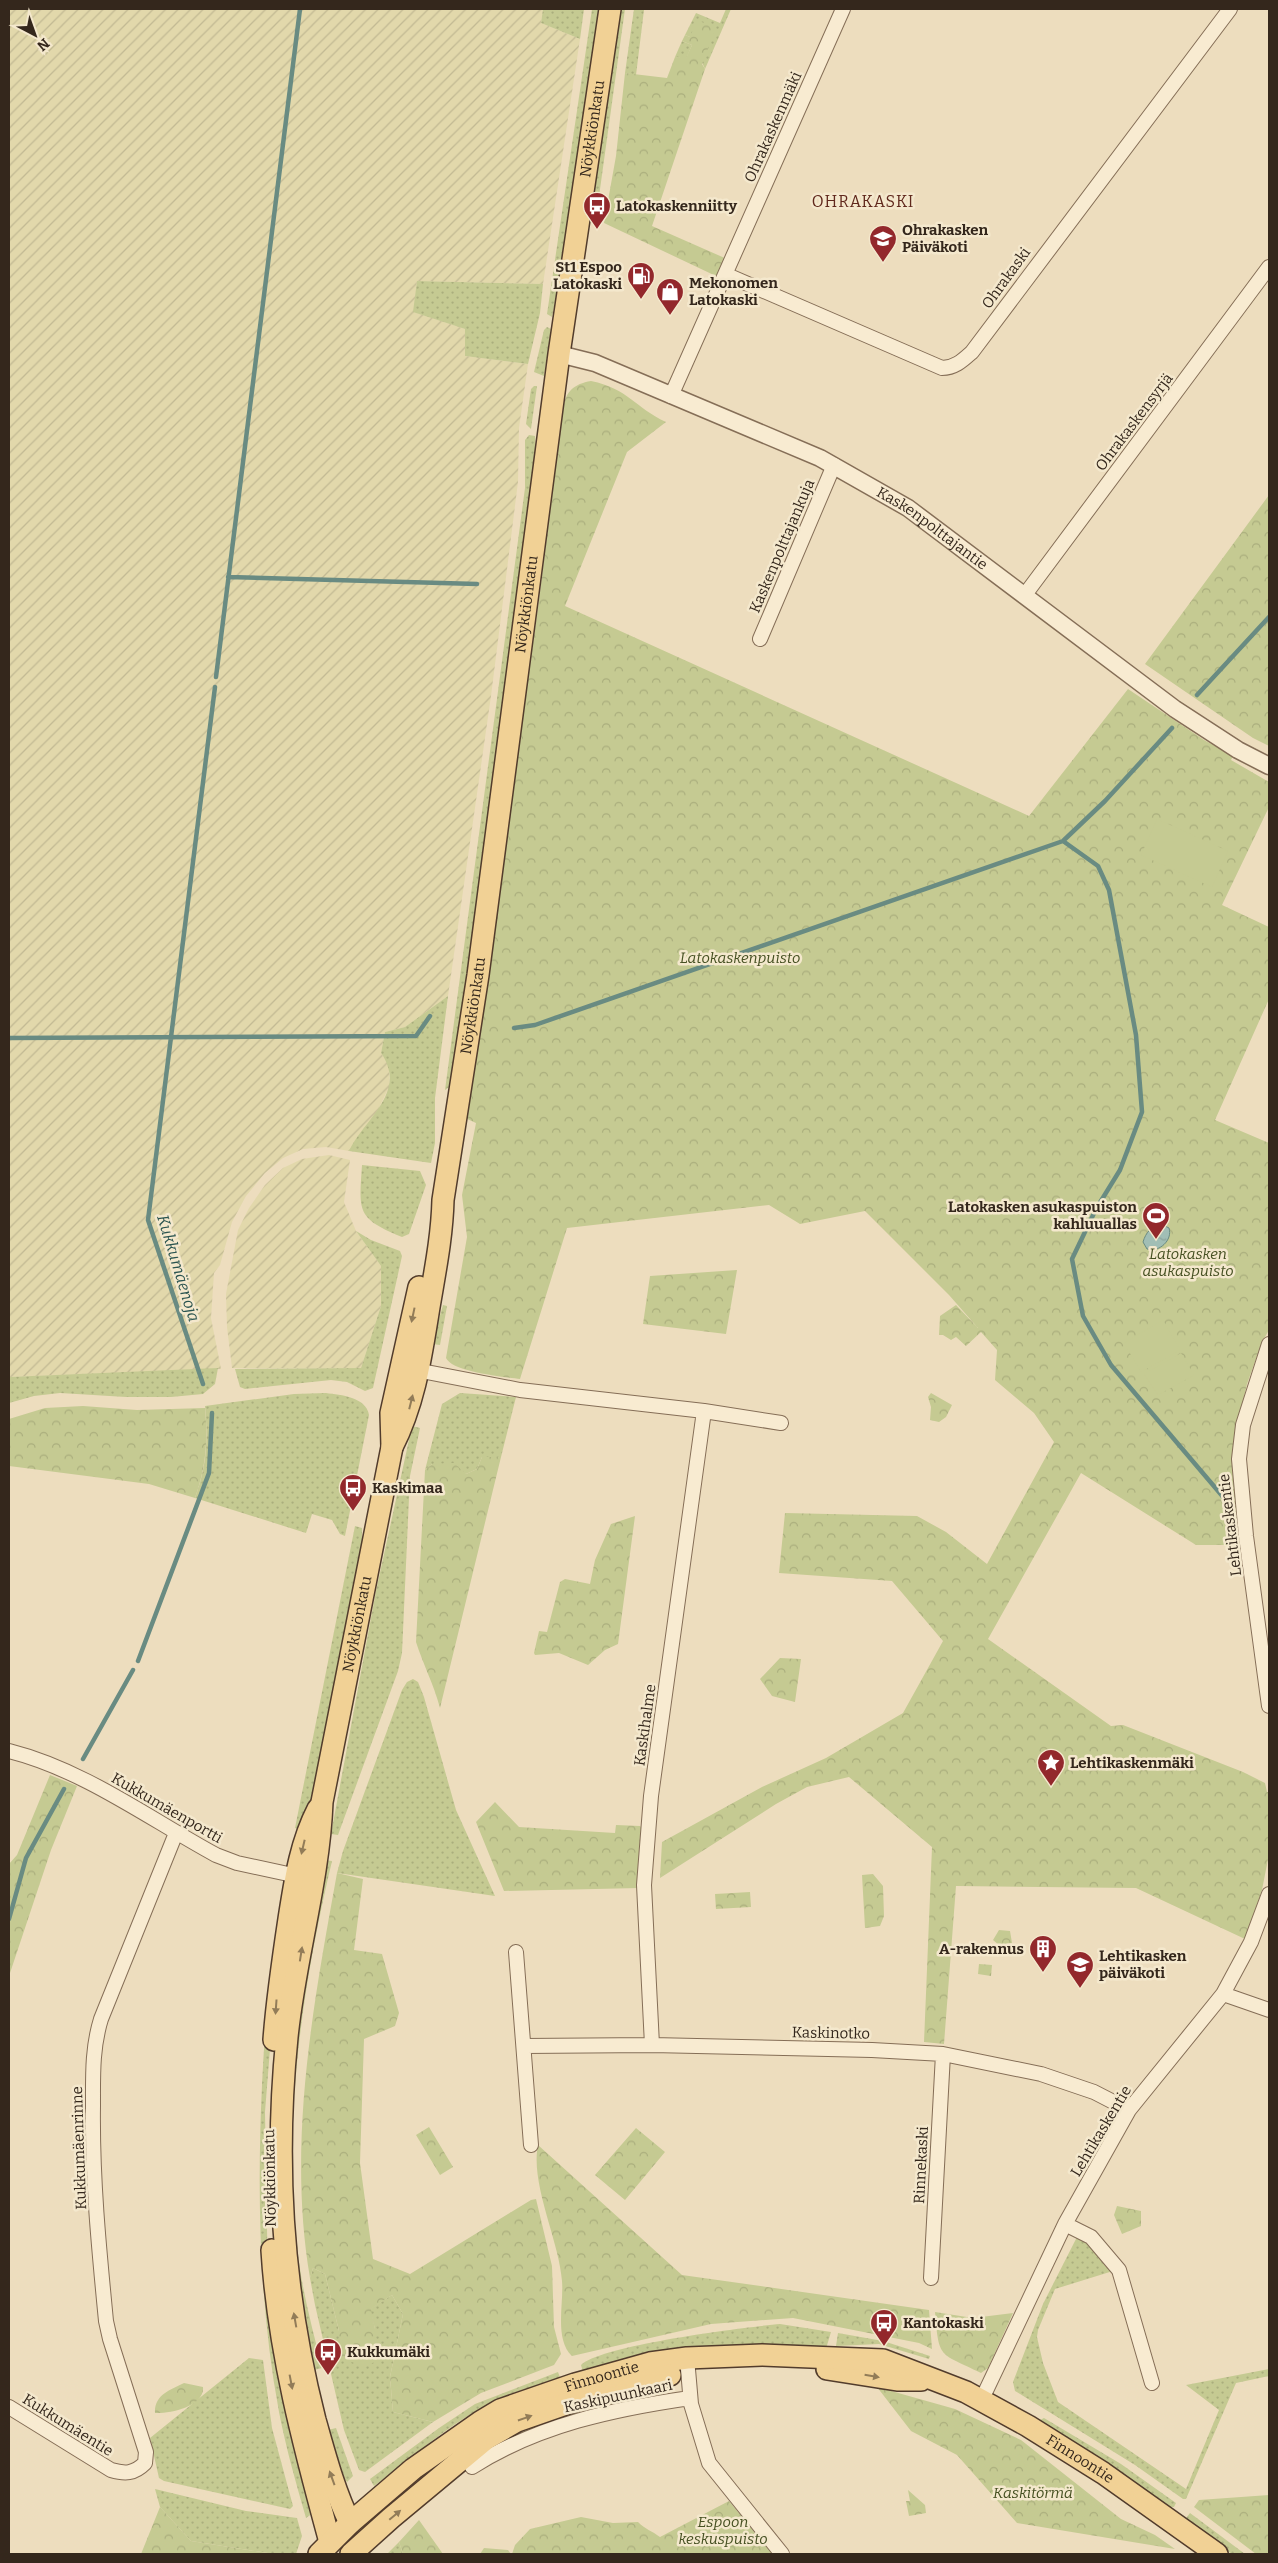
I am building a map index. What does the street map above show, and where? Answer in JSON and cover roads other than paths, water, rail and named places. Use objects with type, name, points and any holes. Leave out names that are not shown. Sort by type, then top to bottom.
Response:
[{"type":"main road","name":"Nöykkiönkatu","points":[[350,2524],[328,2468],[307,2387],[290,2294],[281,2207],[281,2122],[287,2036],[304,1877],[306,1832],[322,1802],[392,1447],[391,1413],[410,1369],[442,1230],[442,1200],[479,965],[559,354],[610,9]]},
{"type":"main road","name":"Nöykkiönkatu","points":[[304,1877],[277,1993],[269,2119],[269,2213],[275,2297],[292,2387],[328,2550]]},
{"type":"main road","name":"Finnoontie","points":[[328,2550],[350,2524],[413,2469],[500,2410],[593,2379],[650,2364],[688,2365],[762,2355],[883,2360],[982,2399],[1103,2474],[1217,2554]]},
{"type":"main road","name":"Finnoontie","points":[[357,2552],[486,2439],[517,2421],[580,2398],[657,2377],[688,2365]]},
{"type":"street","name":"Ohrakaskenmäki","points":[[672,396],[843,9]]},
{"type":"street","name":"Ohrakaski","points":[[727,275],[942,368],[950,368],[958,364],[972,352],[1230,9]]},
{"type":"street","name":"Ohrakaskensyrjä","points":[[1024,596],[1269,267]]},
{"type":"street","name":"Kaskenpolttajantie","points":[[559,354],[595,363],[834,465],[908,508],[1175,709],[1238,750],[1269,766]]},
{"type":"street","name":"Kaskenpolttajankuja","points":[[760,639],[834,465]]},
{"type":"street","name":"Lehtikaskentie","points":[[1269,1344],[1242,1425],[1239,1458],[1246,1536],[1263,1609],[1269,1706]]},
{"type":"street","points":[[410,1369],[520,1390],[704,1411],[781,1423]]},
{"type":"street","name":"Kaskihalme","points":[[652,2045],[644,1885],[651,1796],[704,1411]]},
{"type":"street","name":"Kukkumäenportti","points":[[9,1752],[50,1764],[80,1777],[216,1855],[237,1863],[304,1877]]},
{"type":"street","name":"Kukkumäenrinne","points":[[139,2469],[145,2463],[146,2452],[110,2339],[106,2320],[93,2156],[93,2059],[95,2040],[101,2019],[176,1833]]},
{"type":"street","name":"Lehtikaskentie","points":[[982,2399],[1065,2224],[1129,2110],[1223,1994],[1251,1942],[1269,1894]]},
{"type":"street","points":[[516,1952],[531,2145]]},
{"type":"street","points":[[1223,1994],[1269,2010]]},
{"type":"street","name":"Kaskinotko","points":[[524,2046],[652,2045],[872,2050],[943,2054],[1041,2074],[1094,2092],[1129,2110]]},
{"type":"street","name":"Rinnekaski","points":[[931,2278],[943,2054]]},
{"type":"street","points":[[1065,2224],[1091,2238],[1104,2249],[1119,2270],[1152,2382]]},
{"type":"street","name":"Kaskipuunkaari","points":[[688,2365],[690,2398],[709,2463],[782,2554]]},
{"type":"street","name":"Kaskipuunkaari","points":[[472,2467],[500,2449],[587,2417],[690,2398]]},
{"type":"street","name":"Kukkumäentie","points":[[9,2407],[111,2470],[126,2474],[139,2469]]},
{"type":"street","name":"Nöykkiönkatu","points":[[350,2524],[357,2552]]},
{"type":"water","name":"Latokasken asukaspuiston kahluuallas","points":[[1161,1224],[1169,1228],[1170,1233],[1167,1241],[1156,1249],[1147,1249],[1143,1242],[1146,1235],[1149,1230]]},
{"type":"waterway","points":[[216,677],[300,9]]},
{"type":"waterway","points":[[228,577],[477,584]]},
{"type":"waterway","points":[[1197,695],[1269,617]]},
{"type":"waterway","name":"Kukkumäenoja","points":[[203,1384],[148,1220],[215,687]]},
{"type":"waterway","points":[[514,1028],[535,1025],[1063,841],[1105,801],[1172,728]]},
{"type":"waterway","points":[[1063,841],[1098,866],[1109,890],[1136,1035],[1142,1112],[1120,1170],[1096,1209],[1072,1259],[1083,1316],[1111,1365],[1224,1498]]},
{"type":"waterway","points":[[9,1038],[416,1036],[430,1016]]},
{"type":"waterway","name":"Kukkumäenoja","points":[[138,1661],[209,1473],[212,1413]]},
{"type":"waterway","name":"Kukkumäenoja","points":[[83,1759],[133,1670]]},
{"type":"waterway","name":"Kukkumäenoja","points":[[9,1919],[26,1858],[64,1789]]},
{"type":"place","name":"Latokaskenniitty","points":[[597,230]]},
{"type":"place","name":"Ohrakasken Päiväkoti","points":[[883,263]]},
{"type":"place","name":"St1 Espoo Latokaski","points":[[641,300]]},
{"type":"place","name":"Mekonomen Latokaski","points":[[670,316]]},
{"type":"place","name":"Latokasken asukaspuiston kahluuallas","points":[[1156,1240]]},
{"type":"place","name":"Kaskimaa","points":[[353,1512]]},
{"type":"place","name":"Lehtikaskenmäki","points":[[1051,1787]]},
{"type":"place","name":"A-rakennus","points":[[1043,1973]]},
{"type":"place","name":"Lehtikasken päiväkoti","points":[[1080,1989]]},
{"type":"place","name":"Kantokaski","points":[[884,2347]]},
{"type":"place","name":"Kukkumäki","points":[[328,2376]]},
{"type":"district","name":"OHRAKASKI","points":[[863,201]]},
{"type":"park label","name":"Latokaskenpuisto","points":[[740,958]]},
{"type":"park label","name":"Latokasken asukaspuisto","points":[[1188,1262]]},
{"type":"park label","name":"Kaskitörmä","points":[[1033,2493]]},
{"type":"park label","name":"Espoon keskuspuisto","points":[[723,2530]]}]
